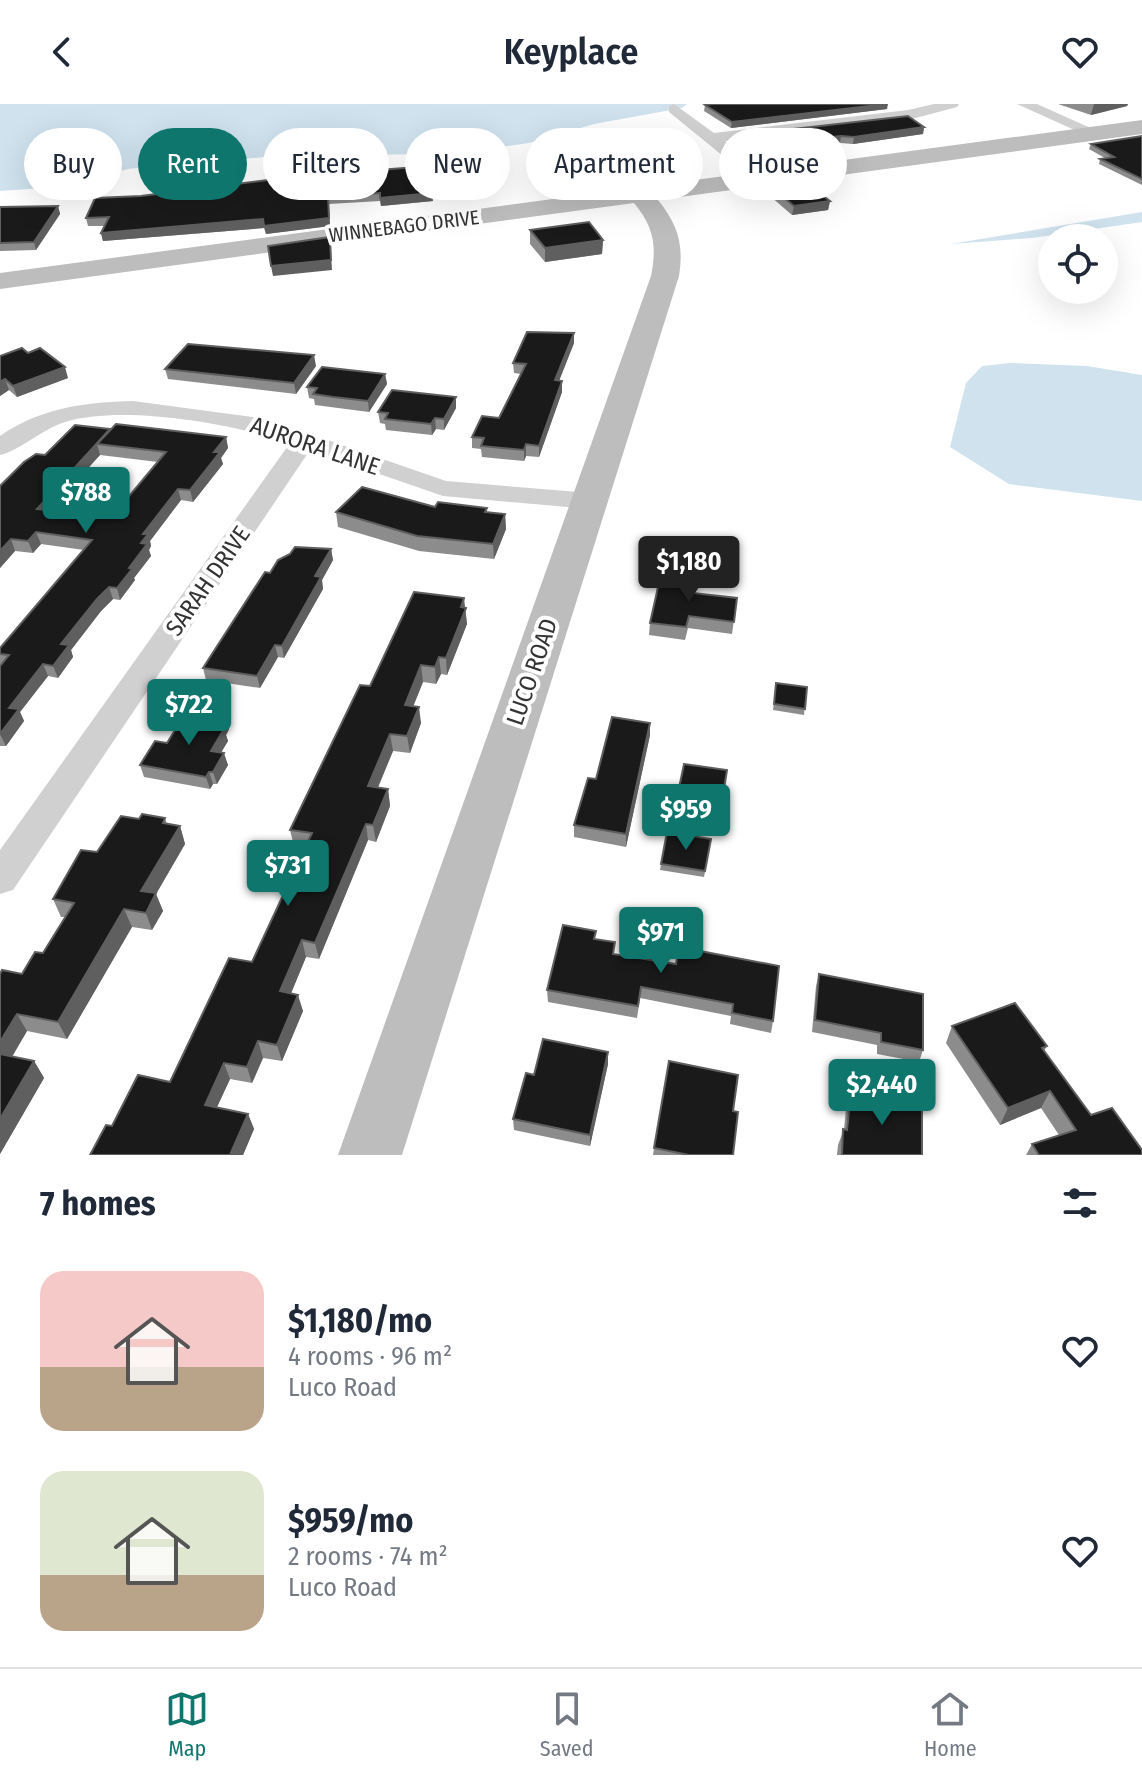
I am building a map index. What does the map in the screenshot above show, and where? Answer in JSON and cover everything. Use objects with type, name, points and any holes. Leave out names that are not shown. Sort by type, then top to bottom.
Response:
[{"type":"main road","name":"WINNEBAGO DRIVE","points":[[847,167],[1142,127]]},
{"type":"main road","name":"WINNEBAGO DRIVE","points":[[0,281],[603,200]]},
{"type":"main road","name":"LUCO ROAD","points":[[370,1155],[669,258],[667,231],[644,200]]},
{"type":"street","points":[[849,121],[876,104]]},
{"type":"street","points":[[712,138],[934,111],[952,104]]},
{"type":"street","points":[[1024,104],[1096,134]]},
{"type":"street","points":[[674,109],[719,144]]},
{"type":"street","name":"AURORA LANE","points":[[0,448],[22,432],[48,420],[109,407],[241,420],[443,488],[590,501]]},
{"type":"street","name":"SARAH DRIVE","points":[[0,879],[305,440]]},
{"type":"water","points":[[0,104],[687,104],[682,108],[580,128],[526,128],[526,143],[510,146],[510,128],[405,128],[405,154],[389,155],[389,128],[263,128],[263,157],[247,158],[247,128],[138,128],[138,168],[122,171],[122,128],[24,128],[24,189],[0,191]]},
{"type":"water","points":[[1142,212],[1142,222],[1118,225],[1070,224]]},
{"type":"water","points":[[1038,229],[1038,237],[951,244]]},
{"type":"water","points":[[1010,363],[1087,366],[1142,375],[1142,501],[1009,484],[950,447],[966,383],[982,366]]},
{"type":"building","points":[[887,104],[732,122],[705,105]]},
{"type":"building","points":[[908,116],[924,127],[854,137],[847,136],[847,128],[801,128]]},
{"type":"building","points":[[1142,136],[1142,179],[1100,159],[1114,157],[1091,144]]},
{"type":"building","points":[[405,168],[405,196],[389,197],[389,169]]},
{"type":"building","points":[[263,181],[263,200],[328,200],[329,218],[264,226],[263,219],[101,233],[109,217],[86,218],[94,200],[122,200],[122,197],[138,196],[138,200],[247,200],[247,183]]},
{"type":"building","points":[[787,200],[830,201],[794,206]]},
{"type":"building","points":[[58,206],[34,242],[0,243],[0,207]]},
{"type":"building","points":[[589,222],[603,240],[545,248],[530,230]]},
{"type":"building","points":[[330,237],[331,260],[271,266],[268,246]]},
{"type":"building","points":[[527,332],[574,333],[555,380],[562,381],[539,446],[526,444],[524,450],[481,446],[484,438],[472,437],[482,416],[499,418],[526,364],[513,363]]},
{"type":"building","points":[[188,344],[314,355],[294,383],[165,369]]},
{"type":"building","points":[[22,348],[28,353],[40,348],[65,367],[13,386],[5,379],[0,382],[0,356]]},
{"type":"building","points":[[322,367],[385,374],[368,401],[313,394],[317,388],[307,387]]},
{"type":"building","points":[[392,390],[456,397],[444,419],[435,418],[431,424],[385,419],[388,413],[378,412]]},
{"type":"building","points":[[116,424],[226,437],[214,452],[220,452],[190,490],[178,489],[143,534],[148,534],[141,543],[147,544],[117,588],[109,587],[97,599],[61,644],[69,645],[53,666],[43,664],[9,708],[19,709],[0,734],[0,666],[9,655],[0,654],[0,648],[92,540],[36,532],[28,541],[11,539],[0,551],[0,486],[24,462],[36,454],[45,455],[75,425],[110,429],[37,509],[91,515],[95,511],[115,513],[166,452],[97,444]]},
{"type":"building","points":[[362,487],[435,507],[438,502],[487,508],[485,512],[505,514],[493,544],[417,536],[336,512]]},
{"type":"building","points":[[295,547],[331,549],[315,576],[321,577],[282,646],[275,645],[257,676],[203,668],[265,572],[270,573],[278,560],[290,554]]},
{"type":"building","points":[[660,578],[695,582],[693,593],[737,598],[734,622],[689,616],[686,627],[650,623]]},
{"type":"building","points":[[414,592],[464,598],[461,607],[466,608],[446,658],[439,657],[435,667],[421,665],[405,705],[419,707],[407,736],[390,734],[368,786],[388,789],[373,825],[366,824],[315,943],[302,940],[280,991],[298,995],[277,1045],[258,1041],[247,1067],[224,1063],[205,1105],[248,1114],[230,1155],[90,1155],[106,1125],[112,1126],[138,1075],[170,1082],[229,958],[252,962],[312,833],[290,830],[360,685],[370,686]]},
{"type":"building","points":[[776,683],[807,687],[805,709],[774,704]]},
{"type":"building","points":[[192,712],[226,717],[220,728],[224,729],[211,751],[224,753],[213,772],[206,777],[140,765],[155,741],[167,743],[180,722],[185,723]]},
{"type":"building","points":[[612,717],[650,723],[626,834],[574,825],[588,778],[596,779]]},
{"type":"building","points":[[684,764],[727,770],[723,795],[679,788]]},
{"type":"building","points":[[142,814],[165,818],[163,823],[180,826],[141,891],[156,893],[146,913],[124,909],[58,1022],[17,1014],[0,1042],[2,970],[22,974],[35,952],[43,953],[74,903],[53,899],[81,850],[97,852],[121,816],[139,819]]},
{"type":"building","points":[[667,832],[711,839],[705,871],[661,864]]},
{"type":"building","points":[[563,925],[596,931],[594,939],[615,942],[613,954],[676,964],[679,947],[779,966],[773,1021],[732,1013],[733,1004],[641,987],[638,1006],[547,990]]},
{"type":"building","points":[[819,974],[923,994],[923,1050],[881,1042],[881,1033],[815,1020]]},
{"type":"building","points":[[1015,1003],[1047,1046],[1042,1048],[1091,1115],[1112,1108],[1142,1150],[1142,1155],[1039,1155],[1032,1144],[1076,1130],[1050,1091],[1008,1108],[952,1026]]},
{"type":"building","points":[[543,1039],[608,1052],[590,1135],[513,1119],[526,1073],[534,1075]]},
{"type":"building","points":[[0,1054],[34,1061],[0,1119]]},
{"type":"building","points":[[669,1061],[738,1075],[733,1111],[738,1112],[733,1155],[689,1155],[654,1148]]},
{"type":"building","points":[[851,1092],[922,1106],[922,1155],[842,1155],[843,1129],[847,1130]]}]
